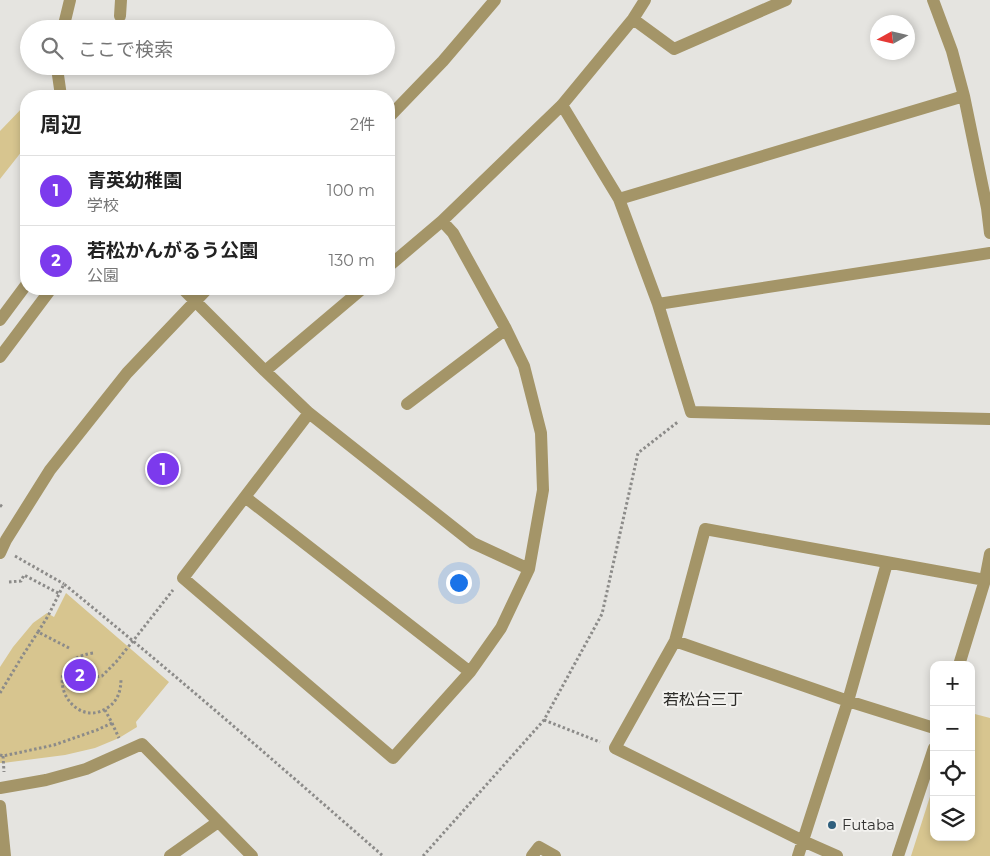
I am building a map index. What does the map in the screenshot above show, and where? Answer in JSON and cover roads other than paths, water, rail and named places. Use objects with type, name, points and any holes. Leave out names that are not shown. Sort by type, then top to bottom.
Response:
[{"type":"street","points":[[64,20],[70,0]]},
{"type":"street","points":[[120,16],[121,0]]},
{"type":"street","points":[[395,110],[443,61],[496,0]]},
{"type":"street","points":[[395,261],[442,221],[562,105],[633,19],[645,0]]},
{"type":"street","points":[[633,19],[674,49],[786,0]]},
{"type":"street","points":[[933,0],[952,51],[964,96],[987,208],[990,232]]},
{"type":"street","points":[[58,75],[60,90]]},
{"type":"street","points":[[619,200],[964,96]]},
{"type":"street","points":[[562,105],[619,200],[658,304],[690,412],[990,419]]},
{"type":"street","points":[[309,413],[183,578],[394,758],[470,672],[501,628],[529,568],[543,490],[540,433],[524,366],[506,328],[453,233],[442,221]]},
{"type":"street","points":[[658,304],[990,253]]},
{"type":"street","points":[[0,320],[20,293]]},
{"type":"street","points":[[0,357],[46,295]]},
{"type":"street","points":[[188,295],[309,413],[473,543],[529,568]]},
{"type":"street","points":[[4,545],[50,470],[127,373],[200,295]]},
{"type":"street","points":[[265,371],[355,295]]},
{"type":"street","points":[[407,404],[506,328]]},
{"type":"street","points":[[245,497],[470,672]]},
{"type":"street","points":[[837,856],[615,748],[675,642],[704,529],[986,580]]},
{"type":"street","points":[[961,661],[986,580],[990,554]]},
{"type":"street","points":[[798,856],[848,701],[887,563]]},
{"type":"street","points":[[675,642],[930,727]]},
{"type":"street","points":[[0,788],[46,780],[86,769],[142,744],[252,856]]},
{"type":"street","points":[[898,856],[933,751]]},
{"type":"street","points":[[0,806],[5,856]]},
{"type":"street","points":[[170,856],[218,822]]},
{"type":"street","points":[[532,856],[539,847],[555,856]]},
{"type":"place","name":"青英幼稚園","points":[[163,469]]},
{"type":"place","name":"若松かんがるう公園","points":[[80,675]]},
{"type":"place","name":"Futaba","points":[[832,825]]},
{"type":"district","name":"若松台三丁","points":[[703,699]]}]
